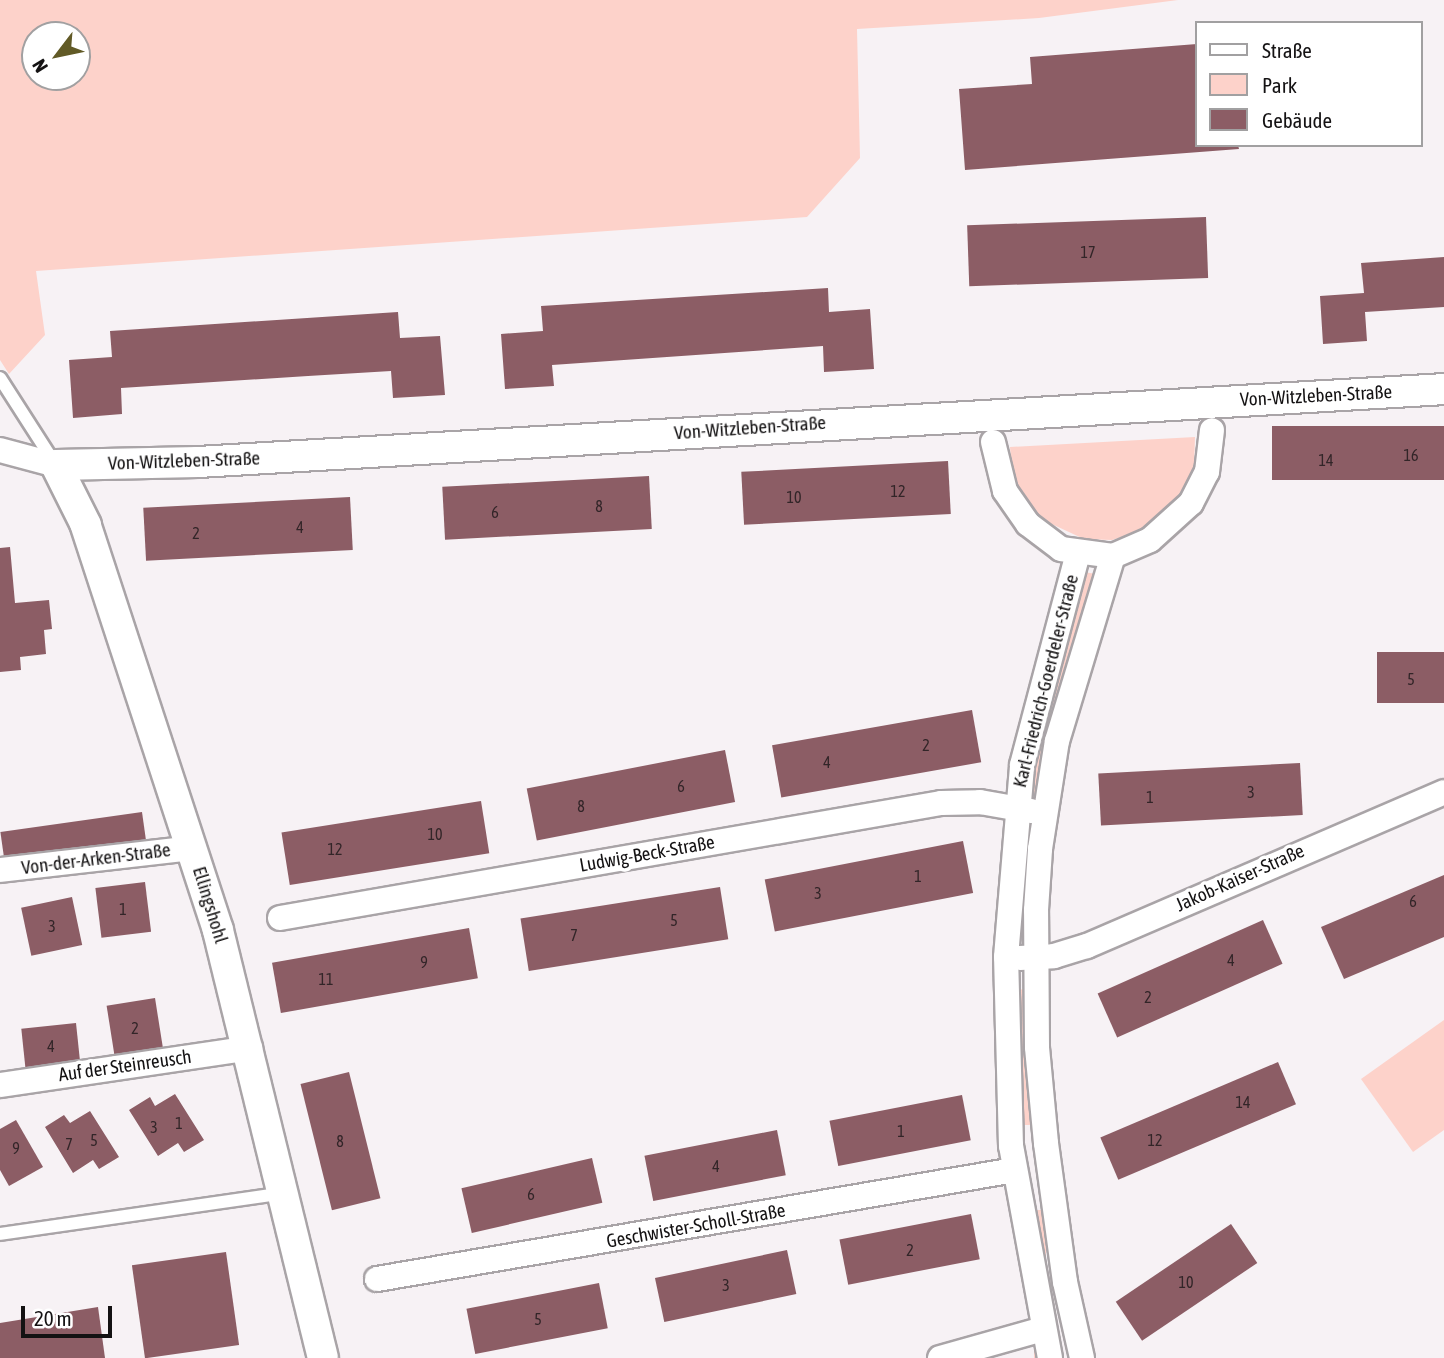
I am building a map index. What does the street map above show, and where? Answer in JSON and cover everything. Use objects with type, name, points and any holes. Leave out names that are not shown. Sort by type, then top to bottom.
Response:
[{"type":"street","name":"Von-Witzleben-Straße","points":[[56,465],[198,462],[1444,389]]},
{"type":"street","name":"Karl-Friedrich-Goerdeler-Straße","points":[[993,442],[998,474],[1015,509],[1044,539],[1078,553],[1113,556],[1150,540],[1191,503],[1207,472],[1212,430]]},
{"type":"street","points":[[0,450],[56,465]]},
{"type":"street","name":"Ellingshohl","points":[[56,465],[86,525],[193,848],[250,1048],[323,1358]]},
{"type":"street","name":"Karl-Friedrich-Goerdeler-Straße","points":[[1050,1358],[1013,1158],[1006,957],[1016,808],[1035,710],[1078,553]]},
{"type":"street","name":"Karl-Friedrich-Goerdeler-Straße","points":[[1082,1358],[1045,1143],[1035,958],[1045,813],[1057,741],[1113,556]]},
{"type":"street","name":"Jakob-Kaiser-Straße","points":[[1035,958],[1087,946],[1444,792]]},
{"type":"street","name":"Ludwig-Beck-Straße","points":[[279,918],[941,803],[980,802],[1016,808]]},
{"type":"street","name":"Karl-Friedrich-Goerdeler-Straße","points":[[1016,808],[1045,813]]},
{"type":"street","name":"Von-der-Arken-Straße","points":[[0,870],[193,848]]},
{"type":"street","points":[[1006,957],[1035,958]]},
{"type":"street","name":"Auf der Steinreusch","points":[[0,1085],[250,1048]]},
{"type":"street","points":[[1013,1158],[1045,1143]]},
{"type":"street","name":"Geschwister-Scholl-Straße","points":[[377,1279],[1013,1158]]},
{"type":"street","points":[[1019,1196],[1053,1191]]},
{"type":"street","points":[[940,1358],[1043,1329]]},
{"type":"lane","points":[[0,378],[56,465]]},
{"type":"lane","points":[[0,1234],[285,1193]]},
{"type":"green space","points":[[0,0],[1178,0],[1039,18],[857,29],[860,158],[807,217],[36,271],[45,335],[9,374],[0,360]]},
{"type":"green space","points":[[1195,437],[1194,468],[1176,502],[1140,531],[1112,540],[1084,539],[1043,520],[1023,496],[1012,471],[1010,447]]},
{"type":"green space","points":[[1084,572],[1096,574],[1040,795],[1029,794],[1038,737]]},
{"type":"green space","points":[[1015,989],[1029,990],[1034,1125],[1023,1125]]},
{"type":"green space","points":[[1444,1020],[1444,1130],[1413,1152],[1361,1079]]},
{"type":"green space","points":[[1034,1210],[1046,1210],[1046,1358],[1034,1358]]},
{"type":"building","points":[[1196,44],[1196,147],[1239,149],[965,170],[959,89],[1032,84],[1030,57]]},
{"type":"building","points":[[1206,217],[1208,278],[969,286],[967,225]]},
{"type":"building","points":[[1444,257],[1444,307],[1365,312],[1367,341],[1323,344],[1320,296],[1364,293],[1361,263]]},
{"type":"building","points":[[828,288],[829,312],[870,309],[874,369],[824,372],[823,346],[552,365],[554,386],[505,389],[501,334],[543,331],[541,306]]},
{"type":"building","points":[[398,312],[400,338],[440,336],[445,395],[393,398],[391,371],[308,376],[121,388],[122,414],[73,418],[69,360],[112,357],[110,331]]},
{"type":"building","points":[[1272,426],[1444,426],[1444,480],[1272,480]]},
{"type":"building","points":[[948,461],[951,514],[744,525],[741,472]]},
{"type":"building","points":[[649,476],[652,529],[445,540],[442,487]]},
{"type":"building","points":[[350,497],[353,550],[146,561],[143,508]]},
{"type":"building","points":[[10,547],[15,603],[49,600],[52,629],[44,630],[46,654],[20,657],[21,670],[0,672],[0,548]]},
{"type":"building","points":[[1377,652],[1444,652],[1444,703],[1377,703]]},
{"type":"building","points":[[972,710],[981,762],[781,797],[772,745]]},
{"type":"building","points":[[725,750],[735,802],[537,841],[527,789]]},
{"type":"building","points":[[1300,763],[1303,815],[1101,826],[1098,774]]},
{"type":"building","points":[[481,801],[489,853],[290,885],[281,833]]},
{"type":"building","points":[[142,812],[146,842],[5,862],[0,832]]},
{"type":"building","points":[[963,841],[973,893],[775,932],[765,880]]},
{"type":"building","points":[[1444,875],[1444,937],[1344,979],[1321,927]]},
{"type":"building","points":[[145,882],[151,932],[101,938],[95,888]]},
{"type":"building","points":[[720,887],[728,939],[529,971],[520,919]]},
{"type":"building","points":[[72,897],[82,945],[31,956],[21,908]]},
{"type":"building","points":[[1263,920],[1283,964],[1117,1037],[1098,994]]},
{"type":"building","points":[[469,928],[478,978],[281,1013],[272,963]]},
{"type":"building","points":[[155,998],[163,1051],[115,1059],[107,1006]]},
{"type":"building","points":[[76,1023],[80,1063],[25,1069],[21,1029]]},
{"type":"building","points":[[1278,1062],[1296,1104],[1118,1180],[1100,1137]]},
{"type":"building","points":[[349,1072],[380,1198],[332,1210],[300,1084]]},
{"type":"building","points":[[175,1094],[204,1140],[184,1152],[178,1143],[158,1156],[129,1110],[150,1097],[155,1106]]},
{"type":"building","points":[[962,1095],[971,1140],[838,1166],[829,1121]]},
{"type":"building","points":[[90,1111],[119,1157],[99,1169],[93,1160],[73,1173],[45,1127],[64,1115],[70,1123]]},
{"type":"building","points":[[16,1120],[43,1167],[9,1186],[0,1170],[0,1129]]},
{"type":"building","points":[[777,1130],[786,1175],[653,1201],[644,1156]]},
{"type":"building","points":[[592,1158],[602,1203],[472,1233],[461,1188]]},
{"type":"building","points":[[971,1214],[980,1259],[848,1285],[839,1240]]},
{"type":"building","points":[[1231,1224],[1257,1263],[1142,1341],[1116,1302]]},
{"type":"building","points":[[787,1250],[796,1294],[664,1322],[655,1278]]},
{"type":"building","points":[[226,1252],[239,1345],[145,1358],[132,1265]]},
{"type":"building","points":[[599,1283],[608,1328],[475,1354],[466,1309]]},
{"type":"building","points":[[98,1307],[105,1358],[0,1358],[0,1323]]}]
